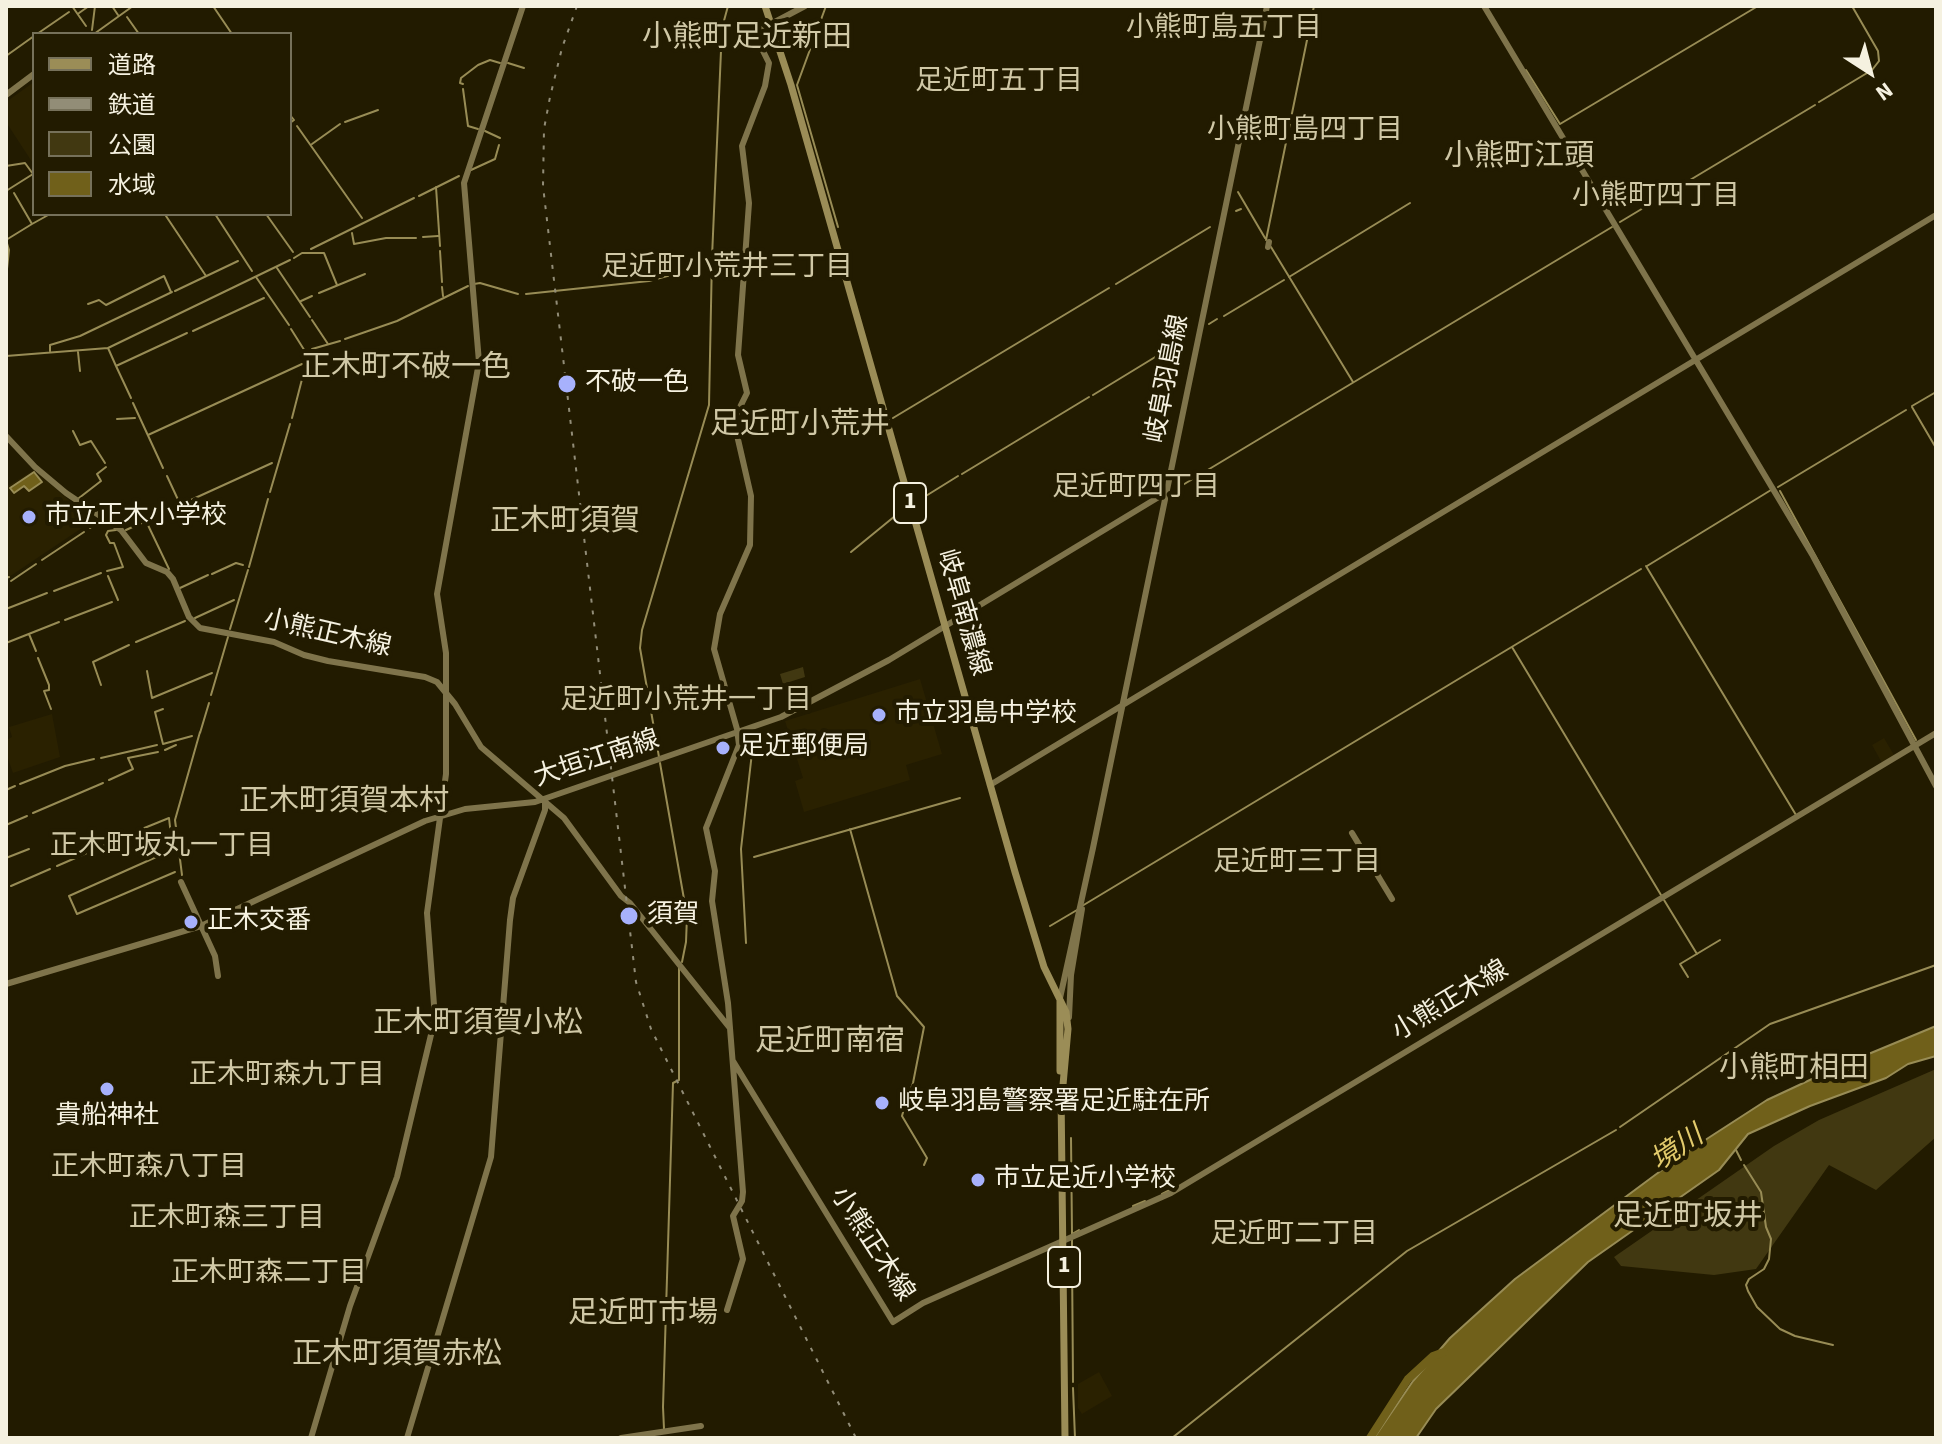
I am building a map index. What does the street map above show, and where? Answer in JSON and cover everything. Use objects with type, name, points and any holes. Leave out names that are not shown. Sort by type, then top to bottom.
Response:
[{"type":"main road","name":"岐阜南濃線","points":[[765,6],[1044,967],[1069,1023],[1062,1096]]},
{"type":"main road","name":"岐阜南濃線","points":[[1060,998],[1065,1438]]},
{"type":"street","points":[[311,1438],[350,1306],[397,1177],[433,1030],[432,956],[427,913],[446,774],[446,653],[437,594],[479,362],[464,183],[523,6]]},
{"type":"street","points":[[738,734],[714,649],[723,608],[750,545],[751,496],[734,422],[747,393],[738,355],[749,203],[742,146],[765,86],[769,63],[754,33],[805,6]]},
{"type":"street","name":"岐阜羽島線","points":[[1060,998],[1267,6]]},
{"type":"street","points":[[1484,6],[1813,556],[1936,786]]},
{"type":"street","points":[[6,95],[32,76]]},
{"type":"street","points":[[990,785],[1936,215]]},
{"type":"street","name":"小熊正木線","points":[[6,436],[35,467],[66,493],[121,530],[146,563],[167,572],[189,617],[200,628],[274,642],[328,661],[425,677],[437,682],[446,691]]},
{"type":"street","name":"大垣江南線","points":[[6,984],[201,926],[425,821],[465,809],[527,804],[545,799],[791,713],[849,684],[946,627],[1167,492]]},
{"type":"street","points":[[446,691],[481,747],[564,818],[621,896],[630,903],[729,1027]]},
{"type":"street","name":"小熊正木線","points":[[738,734],[737,753],[706,828],[715,871],[712,901],[726,983],[733,1061],[893,1322],[923,1303],[1171,1193],[1202,1176],[1936,733]]},
{"type":"street","points":[[407,1438],[491,1157],[513,898],[545,810],[545,799]]},
{"type":"street","points":[[1352,833],[1392,899]]},
{"type":"street","points":[[181,882],[215,956],[218,976]]},
{"type":"street","name":"岐阜羽島線","points":[[1069,1023],[1071,975],[1083,913],[1082,901]]},
{"type":"street","points":[[727,1310],[743,1259],[733,1220],[743,1192],[733,1061]]},
{"type":"street","points":[[621,1438],[701,1426]]},
{"type":"shaded area","points":[[32,83],[32,162],[6,122],[6,102]]},
{"type":"shaded area","points":[[34,470],[69,500],[82,528],[6,579],[6,487]]},
{"type":"shaded area","points":[[920,679],[942,754],[906,765],[910,780],[804,812],[795,781],[803,778],[785,721]]},
{"type":"shaded area","points":[[52,714],[60,757],[13,773],[6,753],[6,740],[12,737],[9,727]]},
{"type":"shaded area","points":[[1884,738],[1894,755],[1882,763],[1872,745]]},
{"type":"shaded area","points":[[1099,1372],[1112,1396],[1082,1414],[1078,1408],[1078,1384]]},
{"type":"green space","points":[[803,667],[805,677],[783,684],[780,674]]},
{"type":"green space","points":[[1936,1069],[1936,1137],[1876,1190],[1829,1165],[1756,1269],[1714,1275],[1621,1266],[1614,1257],[1774,1146],[1819,1120]]},
{"type":"water","points":[[34,472],[42,482],[29,491],[24,486],[14,493],[10,488]]},
{"type":"water","points":[[1936,1026],[1936,1056],[1908,1064],[1886,1078],[1810,1106],[1748,1134],[1719,1170],[1588,1262],[1436,1409],[1416,1438],[1374,1438],[1413,1381],[1450,1338],[1515,1279],[1682,1155],[1767,1100]]},
{"type":"waterway","points":[[72,6],[86,26]]},
{"type":"waterway","points":[[79,13],[89,6]]},
{"type":"waterway","points":[[92,30],[95,6]]},
{"type":"waterway","points":[[112,6],[118,15]]},
{"type":"waterway","points":[[97,32],[133,6]]},
{"type":"waterway","points":[[213,6],[231,32]]},
{"type":"waterway","points":[[659,757],[640,648],[642,630],[709,405],[722,28],[728,6]]},
{"type":"waterway","points":[[826,6],[797,85],[838,227]]},
{"type":"waterway","points":[[1266,240],[1314,6]]},
{"type":"waterway","points":[[1526,70],[1560,124],[1758,6]]},
{"type":"waterway","points":[[1819,102],[1872,70],[1879,61],[1878,51],[1852,6]]},
{"type":"waterway","points":[[40,32],[69,12]]},
{"type":"waterway","points":[[127,17],[138,32]]},
{"type":"waterway","points":[[6,56],[32,37]]},
{"type":"waterway","points":[[463,84],[460,83],[461,78],[478,65],[490,60],[500,63]]},
{"type":"waterway","points":[[508,63],[524,68]]},
{"type":"waterway","points":[[463,89],[468,126],[478,129]]},
{"type":"waterway","points":[[1620,222],[1815,105]]},
{"type":"waterway","points":[[345,122],[378,110]]},
{"type":"waterway","points":[[292,118],[292,122]]},
{"type":"waterway","points":[[312,144],[340,124]]},
{"type":"waterway","points":[[297,126],[362,218]]},
{"type":"waterway","points":[[485,131],[500,138]]},
{"type":"waterway","points":[[471,170],[495,159],[499,145]]},
{"type":"waterway","points":[[6,166],[25,163],[32,173]]},
{"type":"waterway","points":[[6,191],[32,175]]},
{"type":"waterway","points":[[419,196],[459,176]]},
{"type":"waterway","points":[[436,187],[440,246]]},
{"type":"waterway","points":[[1238,192],[1265,238]]},
{"type":"waterway","points":[[14,193],[32,224],[46,216]]},
{"type":"waterway","points":[[311,249],[414,198]]},
{"type":"waterway","points":[[1289,277],[1410,203]]},
{"type":"waterway","points":[[1236,211],[1241,209]]},
{"type":"waterway","points":[[166,216],[206,276]]},
{"type":"waterway","points":[[216,216],[252,271]]},
{"type":"waterway","points":[[267,216],[293,252]]},
{"type":"waterway","points":[[7,269],[9,250],[6,240],[32,224]]},
{"type":"waterway","points":[[1116,284],[1210,227]]},
{"type":"waterway","points":[[1176,489],[1612,227]]},
{"type":"waterway","points":[[352,233],[354,244],[386,238],[416,238]]},
{"type":"waterway","points":[[423,237],[438,236]]},
{"type":"waterway","points":[[1271,247],[1353,382]]},
{"type":"waterway","points":[[440,251],[442,282]]},
{"type":"waterway","points":[[294,258],[302,253],[324,253],[337,285]]},
{"type":"waterway","points":[[526,294],[649,281],[682,272],[711,258]]},
{"type":"waterway","points":[[108,348],[290,260]]},
{"type":"waterway","points":[[175,291],[238,261]]},
{"type":"waterway","points":[[277,268],[310,317]]},
{"type":"waterway","points":[[319,293],[365,274]]},
{"type":"waterway","points":[[88,304],[99,300],[106,305],[164,276],[171,292]]},
{"type":"waterway","points":[[256,277],[289,325]]},
{"type":"waterway","points":[[1224,316],[1284,280]]},
{"type":"waterway","points":[[474,284],[518,294]]},
{"type":"waterway","points":[[345,339],[397,321],[468,286]]},
{"type":"waterway","points":[[442,287],[443,296]]},
{"type":"waterway","points":[[893,418],[1109,288]]},
{"type":"waterway","points":[[50,351],[50,345],[80,336],[172,292]]},
{"type":"waterway","points":[[301,301],[312,296]]},
{"type":"waterway","points":[[193,331],[264,298]]},
{"type":"waterway","points":[[1209,324],[1217,319]]},
{"type":"waterway","points":[[312,320],[328,344]]},
{"type":"waterway","points":[[291,329],[308,356],[292,418]]},
{"type":"waterway","points":[[131,398],[116,366],[187,333]]},
{"type":"waterway","points":[[1093,395],[1188,337]]},
{"type":"waterway","points":[[312,349],[340,341]]},
{"type":"waterway","points":[[6,356],[108,348],[116,366]]},
{"type":"waterway","points":[[78,352],[80,371]]},
{"type":"waterway","points":[[148,435],[302,364]]},
{"type":"waterway","points":[[1912,406],[1936,392]]},
{"type":"waterway","points":[[962,474],[1089,397]]},
{"type":"waterway","points":[[133,403],[163,468]]},
{"type":"waterway","points":[[1912,407],[1936,448]]},
{"type":"waterway","points":[[1778,487],[1906,410]]},
{"type":"waterway","points":[[117,419],[135,418]]},
{"type":"waterway","points":[[270,492],[290,424]]},
{"type":"waterway","points":[[73,431],[80,445],[91,441],[105,463]]},
{"type":"waterway","points":[[182,504],[272,463]]},
{"type":"waterway","points":[[79,498],[101,481],[97,474],[106,467]]},
{"type":"waterway","points":[[167,476],[180,504]]},
{"type":"waterway","points":[[921,499],[958,476]]},
{"type":"waterway","points":[[1647,566],[1771,490]]},
{"type":"waterway","points":[[1780,491],[1916,740]]},
{"type":"waterway","points":[[249,567],[268,499]]},
{"type":"waterway","points":[[126,530],[177,507]]},
{"type":"waterway","points":[[851,552],[895,516]]},
{"type":"waterway","points":[[90,528],[100,521]]},
{"type":"waterway","points":[[146,521],[169,569]]},
{"type":"waterway","points":[[107,571],[123,567],[114,543],[110,543],[106,535],[108,531],[116,530]]},
{"type":"waterway","points":[[42,560],[84,532]]},
{"type":"waterway","points":[[212,574],[236,563],[243,565]]},
{"type":"waterway","points":[[11,581],[36,564]]},
{"type":"waterway","points":[[1646,566],[1796,815]]},
{"type":"waterway","points":[[1082,906],[1641,569]]},
{"type":"waterway","points":[[230,629],[248,570]]},
{"type":"waterway","points":[[54,591],[101,573]]},
{"type":"waterway","points":[[180,588],[208,575]]},
{"type":"waterway","points":[[108,576],[118,600]]},
{"type":"waterway","points":[[6,609],[47,593]]},
{"type":"waterway","points":[[195,618],[234,600]]},
{"type":"waterway","points":[[65,620],[112,602]]},
{"type":"waterway","points":[[136,642],[185,621]]},
{"type":"waterway","points":[[6,643],[59,622]]},
{"type":"waterway","points":[[29,634],[36,651]]},
{"type":"waterway","points":[[211,695],[228,637]]},
{"type":"waterway","points":[[101,685],[93,662],[129,645]]},
{"type":"waterway","points":[[1512,647],[1661,895]]},
{"type":"waterway","points":[[38,658],[49,685],[49,690],[44,691],[51,709]]},
{"type":"waterway","points":[[147,671],[152,698],[212,673]]},
{"type":"waterway","points":[[200,733],[209,703]]},
{"type":"waterway","points":[[163,709],[155,712],[163,744],[192,736]]},
{"type":"waterway","points":[[182,875],[175,820],[200,732]]},
{"type":"waterway","points":[[746,943],[741,849],[754,735]]},
{"type":"waterway","points":[[101,758],[157,745]]},
{"type":"waterway","points":[[165,750],[176,745]]},
{"type":"waterway","points":[[109,780],[133,769],[128,758],[158,752]]},
{"type":"waterway","points":[[20,784],[65,766],[94,759]]},
{"type":"waterway","points":[[660,763],[687,916],[682,962]]},
{"type":"waterway","points":[[33,813],[103,783]]},
{"type":"waterway","points":[[6,790],[15,786]]},
{"type":"waterway","points":[[754,857],[960,798]]},
{"type":"waterway","points":[[6,825],[27,816]]},
{"type":"waterway","points":[[132,833],[169,818],[172,845]]},
{"type":"waterway","points":[[850,829],[897,996],[924,1027],[907,1100]]},
{"type":"waterway","points":[[57,866],[126,836]]},
{"type":"waterway","points":[[6,858],[29,849]]},
{"type":"waterway","points":[[172,850],[69,896],[77,914],[175,872]]},
{"type":"waterway","points":[[11,886],[50,869]]},
{"type":"waterway","points":[[1664,900],[1697,954]]},
{"type":"waterway","points":[[1050,926],[1077,910]]},
{"type":"waterway","points":[[1688,977],[1680,964],[1720,940]]},
{"type":"waterway","points":[[1620,1127],[1770,1024],[1936,965]]},
{"type":"waterway","points":[[664,1429],[673,1083],[679,1080],[679,967]]},
{"type":"waterway","points":[[905,1105],[902,1116],[927,1158],[924,1165]]},
{"type":"waterway","points":[[1172,1438],[1407,1251],[1616,1130]]},
{"type":"waterway","points":[[1071,1138],[1072,1234],[1079,1230]]},
{"type":"waterway","points":[[1736,1150],[1741,1160]]},
{"type":"waterway","points":[[1744,1165],[1761,1192],[1771,1239],[1769,1259],[1764,1269],[1749,1279],[1746,1285],[1748,1291],[1757,1307],[1780,1329],[1833,1345]]},
{"type":"waterway","points":[[1162,1194],[1174,1188]]},
{"type":"waterway","points":[[1133,1206],[1145,1201]]},
{"type":"waterway","points":[[1072,1240],[1072,1252]]},
{"type":"waterway","points":[[1072,1258],[1073,1382]]},
{"type":"waterway","name":"境川","points":[[1370,1438],[1408,1379],[1433,1356],[1444,1352]]},
{"type":"waterway","points":[[1073,1388],[1075,1438]]},
{"type":"railway","points":[[577,6],[562,48],[550,97],[544,129],[543,186],[636,982],[651,1029],[856,1438]]},
{"type":"place","name":"不破一色","points":[[567,384]]},
{"type":"place","name":"市立正木小学校","points":[[29,517]]},
{"type":"place","name":"市立羽島中学校","points":[[879,715]]},
{"type":"place","name":"足近郵便局","points":[[723,748]]},
{"type":"place","name":"須賀","points":[[629,916]]},
{"type":"place","name":"正木交番","points":[[191,922]]},
{"type":"place","name":"貴船神社","points":[[107,1089]]},
{"type":"place","name":"岐阜羽島警察署足近駐在所","points":[[882,1103]]},
{"type":"place","name":"市立足近小学校","points":[[978,1180]]},
{"type":"district","name":"小熊町島五丁目","points":[[1224,30]]},
{"type":"district","name":"小熊町足近新田","points":[[747,39]]},
{"type":"district","name":"足近町五丁目","points":[[999,83]]},
{"type":"district","name":"小熊町島四丁目","points":[[1305,132]]},
{"type":"district","name":"小熊町江頭","points":[[1519,158]]},
{"type":"district","name":"小熊町四丁目","points":[[1656,198]]},
{"type":"district","name":"足近町小荒井三丁目","points":[[727,269]]},
{"type":"district","name":"正木町不破一色","points":[[406,369]]},
{"type":"district","name":"足近町小荒井","points":[[800,426]]},
{"type":"district","name":"足近町四丁目","points":[[1136,489]]},
{"type":"district","name":"正木町須賀","points":[[565,523]]},
{"type":"district","name":"足近町小荒井一丁目","points":[[686,702]]},
{"type":"district","name":"正木町須賀本村","points":[[344,803]]},
{"type":"district","name":"正木町坂丸一丁目","points":[[162,848]]},
{"type":"district","name":"足近町三丁目","points":[[1297,864]]},
{"type":"district","name":"正木町須賀小松","points":[[478,1025]]},
{"type":"district","name":"足近町南宿","points":[[830,1043]]},
{"type":"district","name":"小熊町相田","points":[[1794,1070]]},
{"type":"district","name":"正木町森九丁目","points":[[287,1077]]},
{"type":"district","name":"正木町森八丁目","points":[[149,1169]]},
{"type":"district","name":"足近町坂井","points":[[1688,1218]]},
{"type":"district","name":"正木町森三丁目","points":[[227,1220]]},
{"type":"district","name":"足近町二丁目","points":[[1294,1236]]},
{"type":"district","name":"正木町森二丁目","points":[[269,1275]]},
{"type":"district","name":"足近町市場","points":[[643,1315]]},
{"type":"district","name":"正木町須賀赤松","points":[[397,1356]]}]
